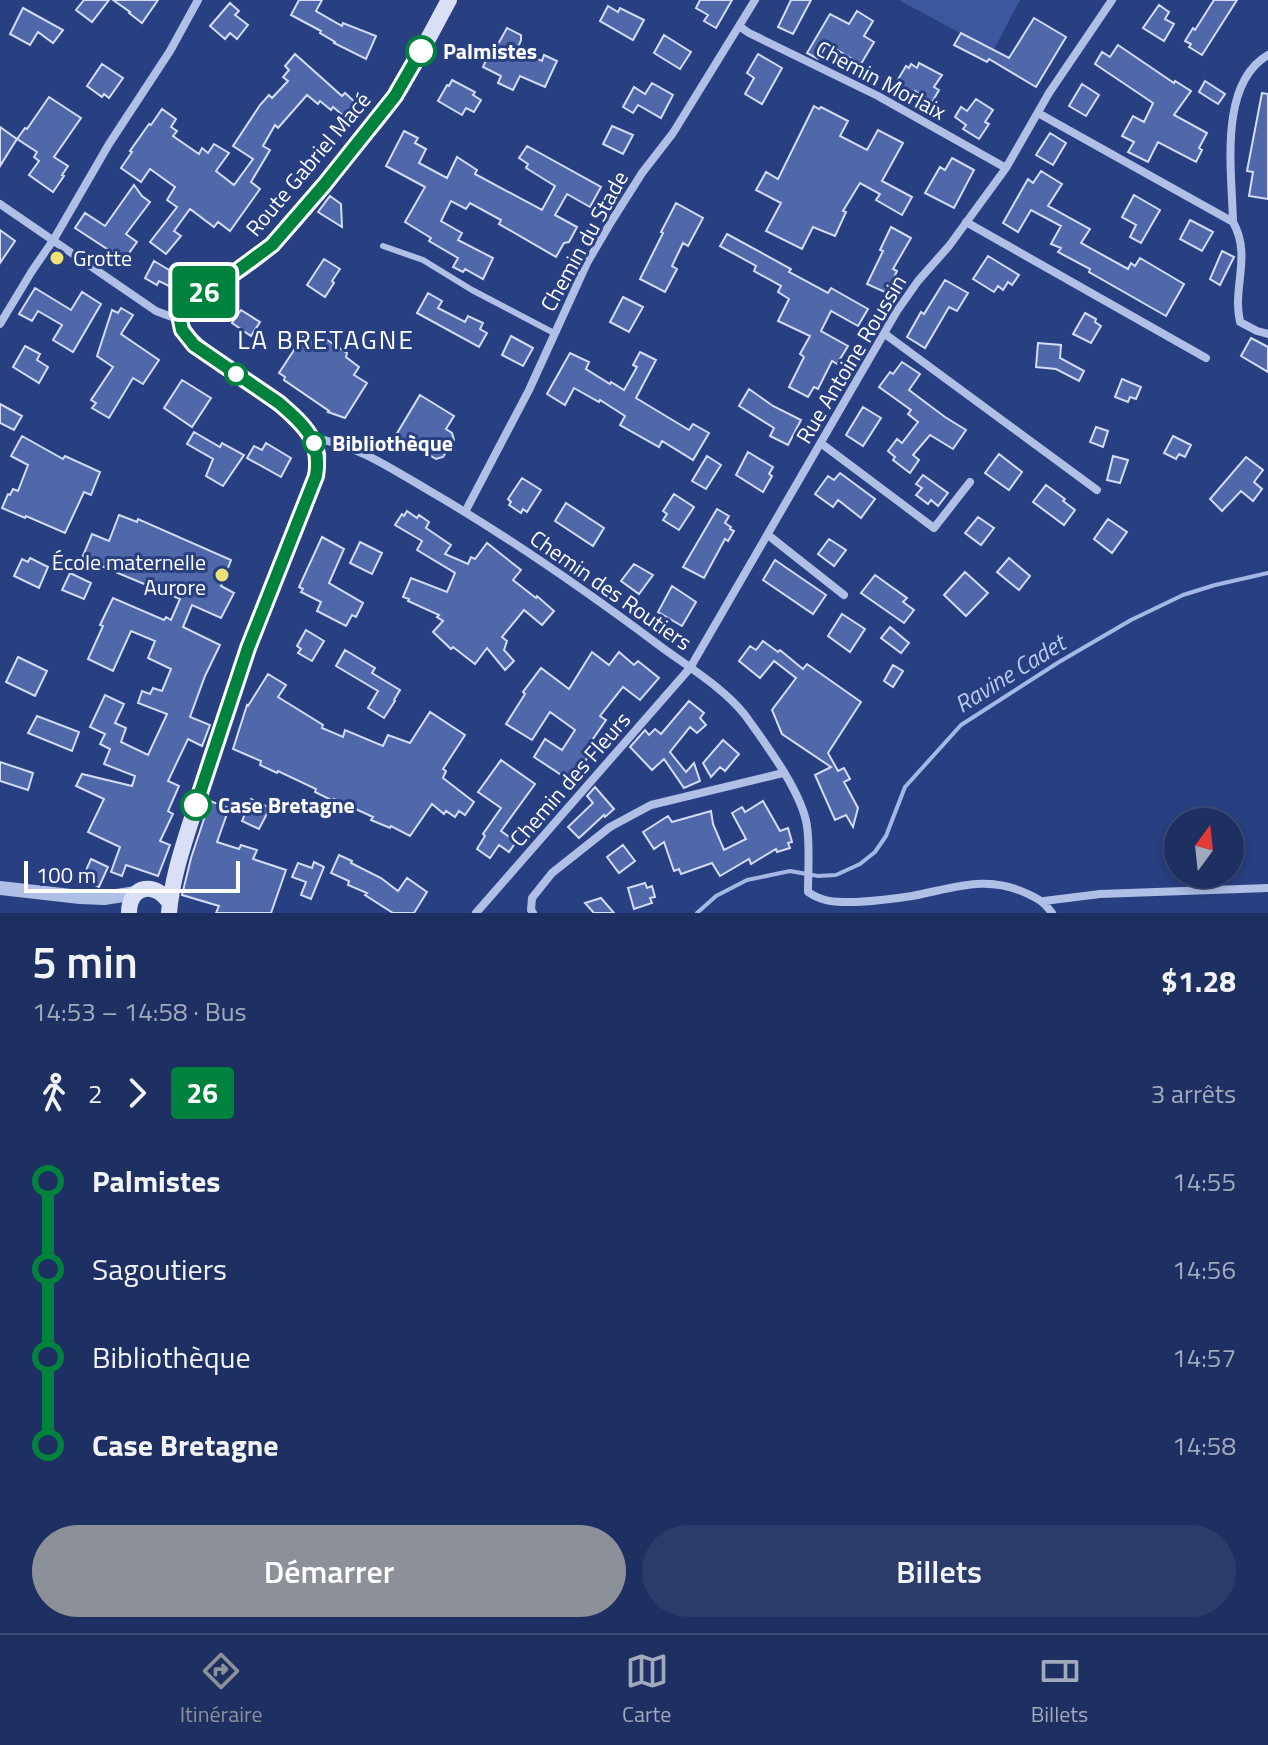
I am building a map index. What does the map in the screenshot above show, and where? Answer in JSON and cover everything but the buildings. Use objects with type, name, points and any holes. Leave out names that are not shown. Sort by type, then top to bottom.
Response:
[{"type":"main road","name":"Route Gabriel Macé","points":[[180,320],[182,310],[190,300],[219,284],[272,245],[324,185],[395,96],[449,0]]},
{"type":"main road","points":[[170,909],[177,869],[211,754],[245,657],[316,476],[318,453],[304,426],[279,403],[194,345],[182,330],[180,320]]},
{"type":"main road","points":[[128,913],[130,902],[177,869]]},
{"type":"main road","points":[[144,891],[162,893],[170,909]]},
{"type":"street","points":[[0,324],[109,144],[170,51],[198,0]]},
{"type":"street","name":"Chemin du Stade","points":[[465,512],[529,390],[587,263],[642,173],[673,133],[755,0]]},
{"type":"street","name":"Rue Antoine Roussin","points":[[690,668],[897,311],[1006,168],[1049,93],[1112,0]]},
{"type":"street","name":"Chemin Morlaix","points":[[739,26],[878,96],[1006,168]]},
{"type":"street","points":[[1268,55],[1256,61],[1246,75],[1237,95],[1231,131],[1233,222],[1240,236],[1242,262],[1236,306],[1240,322],[1268,334]]},
{"type":"street","points":[[1038,113],[1233,222]]},
{"type":"street","points":[[0,204],[156,311],[180,320]]},
{"type":"street","points":[[966,222],[1206,358]]},
{"type":"street","points":[[885,334],[1097,490]]},
{"type":"street","name":"Chemin des Routiers","points":[[312,438],[332,441],[358,451],[465,512],[602,602],[715,686],[742,712],[801,806],[807,826],[808,892],[819,900],[885,900],[979,884],[998,884],[1044,901]]},
{"type":"street","points":[[822,444],[934,528],[970,482]]},
{"type":"street","points":[[768,535],[844,595]]},
{"type":"street","name":"Chemin des Fleurs","points":[[476,913],[690,668]]},
{"type":"street","points":[[533,913],[532,898],[552,873],[610,827],[651,805],[783,773]]},
{"type":"street","points":[[0,888],[104,898],[144,891]]},
{"type":"street","points":[[1052,913],[1044,901],[1100,894],[1268,888]]},
{"type":"street","points":[[104,898],[128,913]]},
{"type":"lane","points":[[383,246],[423,260],[554,333]]},
{"type":"shaded area","points":[[899,0],[1020,0],[993,51]]},
{"type":"waterway","name":"Ravine Cadet","points":[[697,913],[716,896],[747,880],[790,871],[818,876],[836,875],[860,864],[875,852],[886,836],[905,787],[961,725],[1131,620],[1183,595],[1268,573]]},
{"type":"bus line","name":"26","points":[[196,805],[248,648],[316,476],[318,453],[304,426],[291,413],[194,345],[182,330],[182,310],[190,300],[219,284],[272,245],[395,96],[421,51]]},
{"type":"place","name":"Palmistes","points":[[421,51]]},
{"type":"place","name":"Grotte","points":[[57,258]]},
{"type":"place","name":"Bibliothèque","points":[[314,443]]},
{"type":"place","name":"École maternelle Aurore","points":[[222,575]]},
{"type":"place","name":"Case Bretagne","points":[[196,805]]},
{"type":"district","name":"LA BRETAGNE","points":[[326,340]]}]
